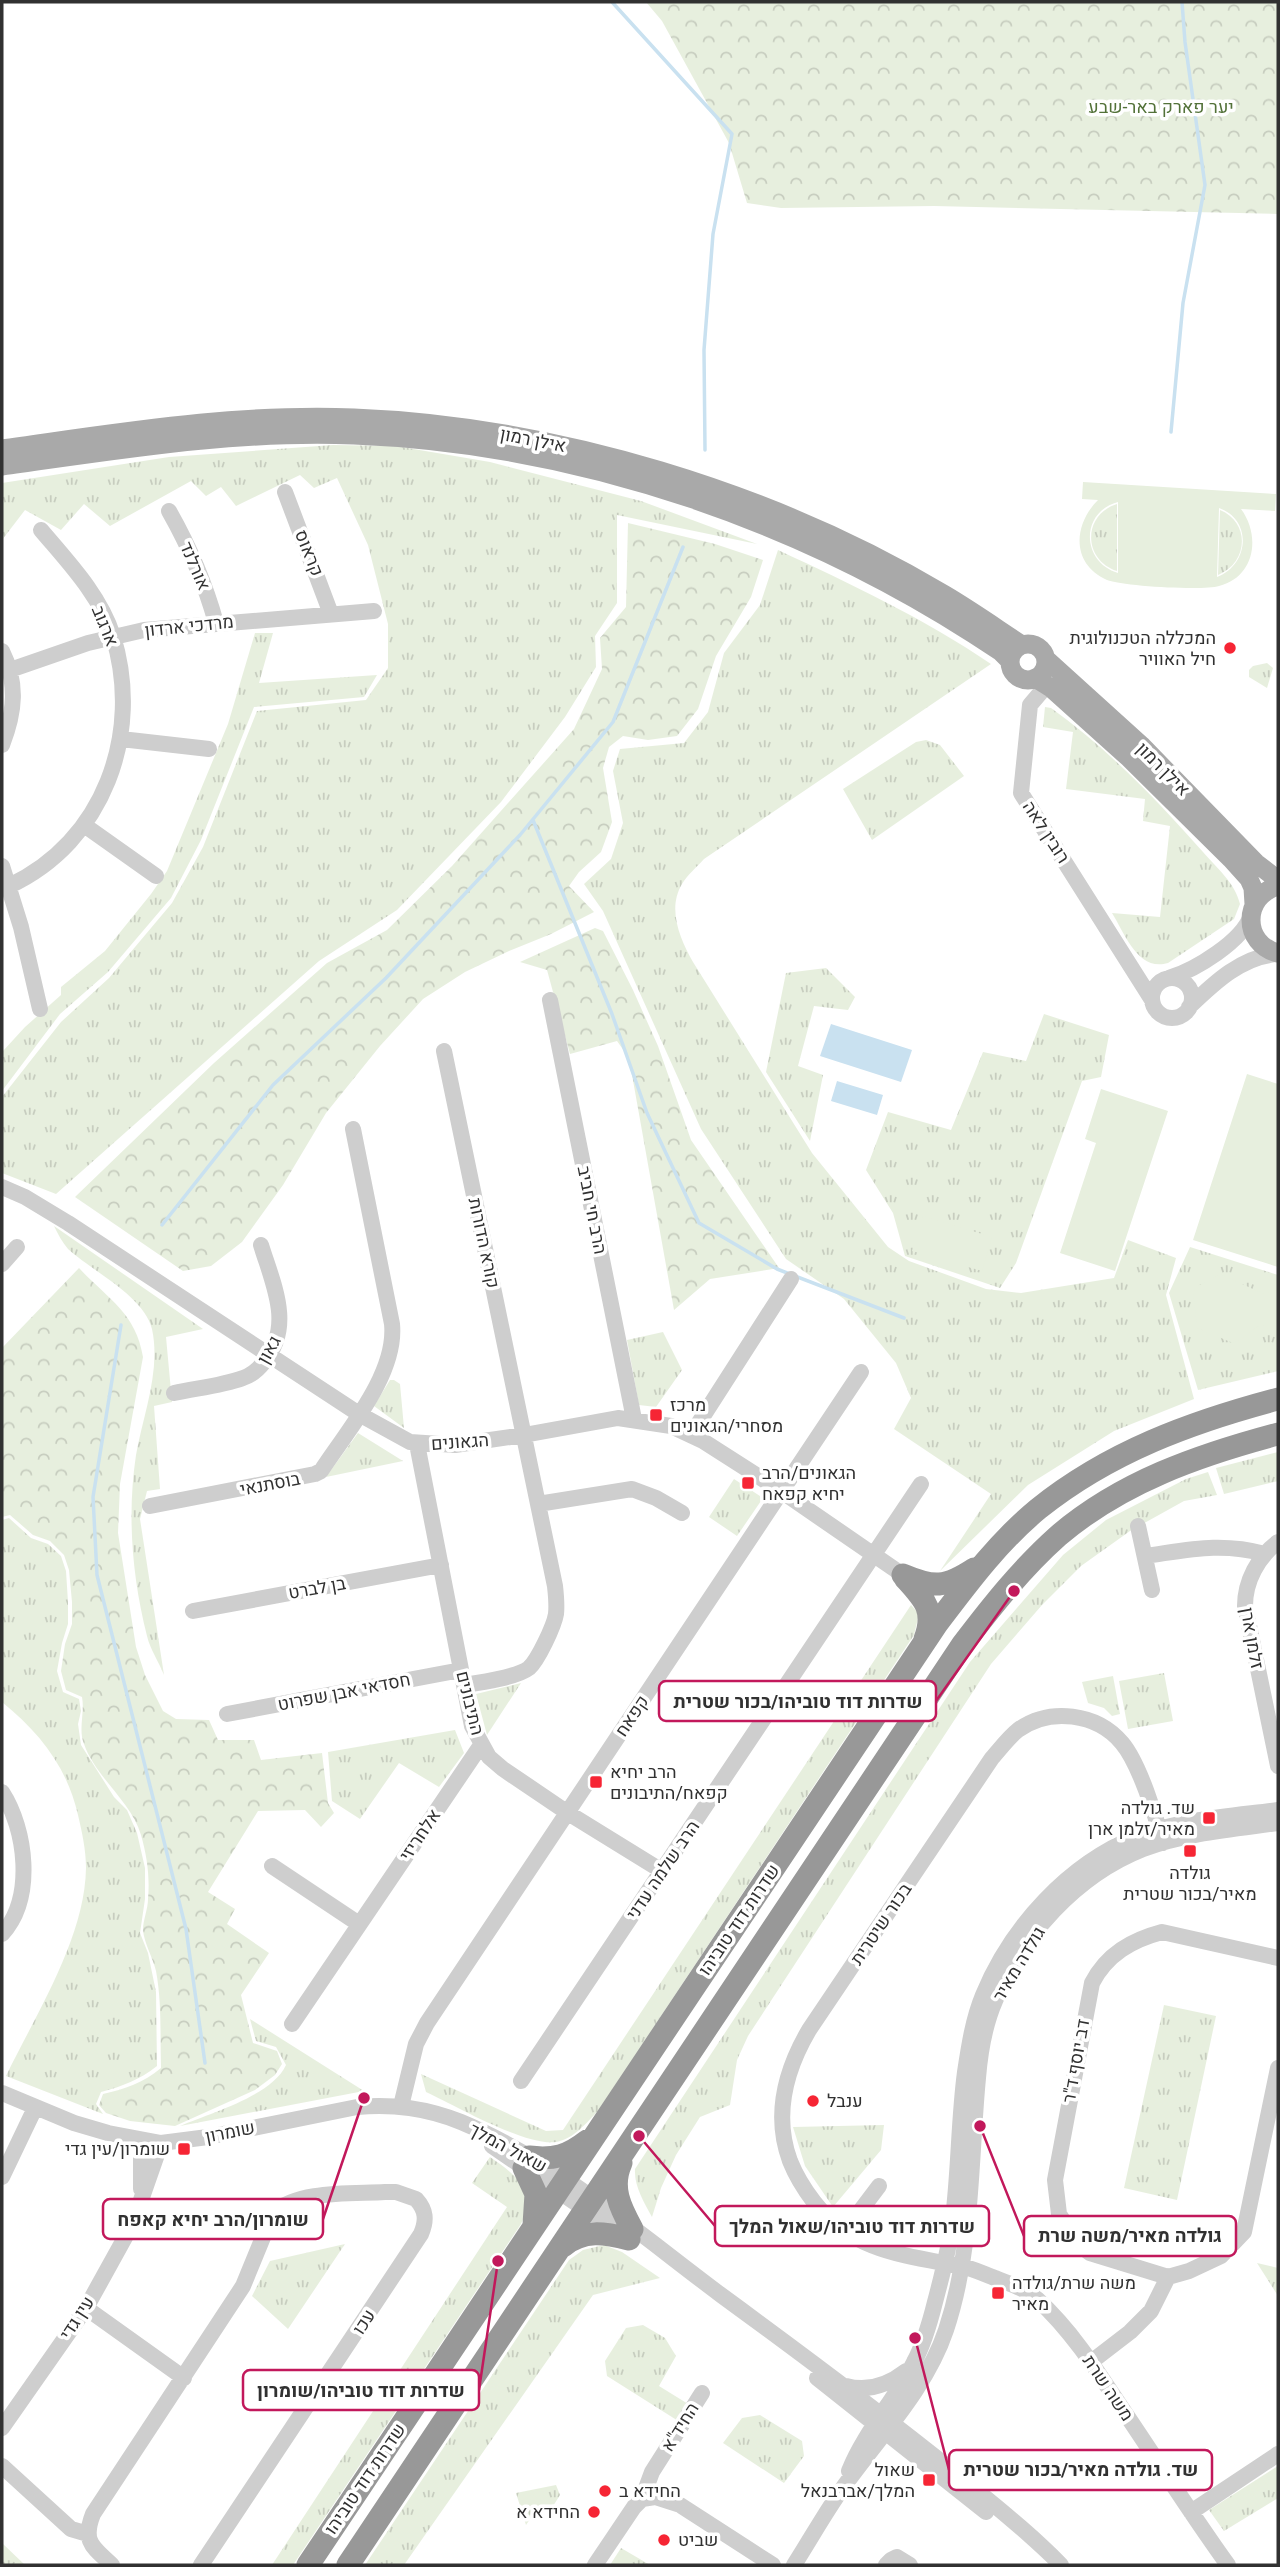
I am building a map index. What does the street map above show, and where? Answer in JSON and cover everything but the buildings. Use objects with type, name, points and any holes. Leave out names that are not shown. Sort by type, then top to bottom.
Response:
[{"type":"highway","name":"שדרות דוד טוביהו","points":[[308,2565],[923,1645],[986,1562],[1036,1511],[1111,1459],[1184,1427],[1278,1399]]},
{"type":"highway","name":"שדרות דוד טוביהו","points":[[348,2565],[963,1644],[1020,1574],[1058,1536],[1127,1489],[1195,1459],[1278,1434]]},
{"type":"highway","points":[[903,1575],[928,1586],[940,1585],[957,1579],[986,1562]]},
{"type":"highway","points":[[903,1575],[928,1608],[929,1629],[923,1645]]},
{"type":"highway","points":[[533,2227],[536,2193],[526,2162],[564,2156],[596,2134]]},
{"type":"highway","points":[[558,2250],[573,2238],[586,2234],[631,2234],[615,2184],[629,2144]]},
{"type":"main road","name":"אילן רמון","points":[[2,449],[177,426],[297,418],[404,421],[486,431],[574,448],[657,470],[806,524],[944,594],[1016,653]]},
{"type":"main road","name":"אילן רמון","points":[[2,466],[168,444],[297,435],[402,438],[528,456],[570,464],[652,486],[803,543],[936,609],[1001,652],[1016,653]]},
{"type":"main road","points":[[1037,646],[1046,659],[1041,682],[1023,679],[1014,672],[1016,653],[1037,646]]},
{"type":"main road","name":"אילן רמון","points":[[1046,659],[1141,745],[1256,863],[1278,880]]},
{"type":"main road","name":"אילן רמון","points":[[1041,682],[1129,758],[1249,879],[1253,888],[1252,930],[1256,939],[1267,949],[1278,953]]},
{"type":"main road","points":[[1252,909],[1264,892],[1278,886]]},
{"type":"street","name":"קראוס","points":[[285,492],[331,614]]},
{"type":"street","name":"אורלנד","points":[[169,511],[199,570],[216,623]]},
{"type":"street","name":"ארגוב","points":[[9,886],[22,880],[54,856],[83,825],[111,775],[121,739],[122,689],[113,636],[92,594],[41,530]]},
{"type":"street","name":"מרדכי ארדון","points":[[10,670],[57,653],[144,629],[374,611]]},
{"type":"street","points":[[2,651],[10,670],[14,697],[12,717],[2,745]]},
{"type":"street","name":"רובין לאה","points":[[1041,682],[1030,705],[1021,793],[1152,1000]]},
{"type":"street","points":[[121,739],[209,749]]},
{"type":"street","points":[[83,825],[156,876]]},
{"type":"street","points":[[2,866],[21,927],[40,1009]]},
{"type":"street","points":[[1252,909],[1246,925],[1233,940],[1198,965],[1167,979],[1154,989],[1152,1000],[1158,1012],[1169,1017],[1181,1015],[1241,965],[1278,953]]},
{"type":"street","points":[[1134,968],[1149,979],[1178,979],[1188,986],[1191,995],[1189,1007]]},
{"type":"street","name":"הרב חי חביב","points":[[550,1000],[634,1419]]},
{"type":"street","name":"קורא הדורות","points":[[444,1051],[538,1504]]},
{"type":"street","points":[[353,1129],[393,1336],[387,1363],[359,1414]]},
{"type":"street","name":"הגאונים","points":[[2,1187],[25,1197],[68,1223],[395,1435],[417,1444],[455,1444],[524,1435],[602,1420],[634,1419],[671,1426],[691,1435],[781,1491],[903,1575]]},
{"type":"street","name":"גאון","points":[[174,1392],[241,1379],[257,1371],[270,1355],[279,1335],[281,1312],[261,1245]]},
{"type":"street","points":[[2,1264],[17,1247]]},
{"type":"street","points":[[691,1435],[792,1279]]},
{"type":"street","name":"קפאח","points":[[401,2106],[416,2044],[427,2023],[861,1372]]},
{"type":"street","name":"בוסתנאי","points":[[150,1506],[315,1474],[321,1471],[359,1414]]},
{"type":"street","name":"התיבונים","points":[[417,1444],[472,1726],[481,1745],[489,1757],[503,1769],[662,1871]]},
{"type":"street","name":"הרב שלמה עדני","points":[[521,2081],[921,1484]]},
{"type":"street","points":[[538,1504],[632,1489],[656,1498],[682,1513]]},
{"type":"street","name":"חסדאי אבן שפרוט","points":[[227,1714],[463,1678],[520,1673],[530,1668],[551,1630],[556,1614],[555,1586],[538,1504]]},
{"type":"street","points":[[1138,1526],[1152,1590]]},
{"type":"street","name":"זלמן ארן","points":[[1278,1542],[1253,1571],[1245,1591],[1245,1612],[1278,1766]]},
{"type":"street","points":[[1145,1556],[1215,1546],[1244,1548],[1265,1554]]},
{"type":"street","name":"בן לברט","points":[[193,1611],[441,1565]]},
{"type":"street","name":"בכור שיטרית","points":[[953,2265],[873,2247],[845,2231],[823,2213],[800,2183],[782,2130],[781,2110],[792,2063],[809,2030],[992,1758],[1017,1731],[1045,1717],[1063,1716],[1094,1722],[1108,1730],[1122,1743],[1133,1760],[1161,1837]]},
{"type":"street","name":"אלחריזי","points":[[292,2024],[481,1745]]},
{"type":"street","points":[[2,1792],[18,1824],[23,1848],[23,1868],[16,1910],[2,1934]]},
{"type":"street","points":[[1161,1837],[1193,1823],[1278,1810]]},
{"type":"street","name":"גולדה מאיר","points":[[953,2265],[978,2075],[988,2022],[1005,1979],[1033,1935],[1074,1891],[1161,1837],[1195,1836],[1278,1824]]},
{"type":"street","points":[[272,1866],[359,1924]]},
{"type":"street","name":"דב יוסף ד\"ר","points":[[1168,2277],[1090,2253],[1077,2244],[1059,2214],[1055,2180],[1092,1983],[1105,1961],[1134,1942],[1162,1932],[1278,1958]]},
{"type":"street","points":[[1091,2362],[1151,2312],[1168,2277],[1189,2271],[1221,2256],[1244,2232],[1278,2068]]},
{"type":"street","name":"שומרון","points":[[2,2093],[34,2108],[108,2133],[161,2143],[208,2137],[357,2107],[401,2106],[463,2123]]},
{"type":"street","points":[[2,2177],[34,2108]]},
{"type":"street","name":"שאול המלך","points":[[463,2123],[561,2185],[845,2386],[883,2423],[1048,2565]]},
{"type":"street","name":"עין גדי","points":[[141,2140],[141,2202]]},
{"type":"street","name":"עין גדי","points":[[2,2428],[86,2308],[133,2223],[161,2143]]},
{"type":"street","points":[[845,2231],[878,2186]]},
{"type":"street","name":"עכו","points":[[201,2565],[319,2390],[425,2225],[426,2214],[416,2199],[397,2192],[304,2198],[282,2205],[273,2213],[264,2210],[208,2215]]},
{"type":"street","points":[[112,2565],[89,2543],[88,2534],[93,2514],[243,2286],[273,2213]]},
{"type":"street","name":"שאול המלך","points":[[631,2234],[792,2359],[883,2423],[1013,2521],[1061,2565]]},
{"type":"street","points":[[794,2565],[883,2423],[923,2343],[953,2265]]},
{"type":"street","points":[[883,2423],[933,2360],[940,2346],[953,2265]]},
{"type":"street","name":"משה שרת","points":[[953,2265],[1021,2288],[1059,2320],[1091,2362],[1228,2565]]},
{"type":"street","points":[[86,2308],[184,2378]]},
{"type":"street","points":[[845,2386],[864,2389],[887,2384],[911,2368]]},
{"type":"street","name":"החיד\"א","points":[[595,2565],[642,2499],[652,2472],[702,2393]]},
{"type":"street","points":[[1191,2512],[1278,2454]]},
{"type":"street","points":[[2,2466],[71,2529],[88,2534]]},
{"type":"street","points":[[642,2499],[655,2497],[680,2505],[774,2565]]},
{"type":"street","points":[[886,2565],[897,2557],[910,2565]]},
{"type":"green space","name":"יער פארק באר-שבע","points":[[646,2],[1278,2],[1278,214],[934,206],[781,208],[747,203],[729,143],[662,21]]},
{"type":"green space","points":[[333,445],[396,446],[490,462],[641,501],[757,544],[617,515],[617,603],[595,636],[596,667],[565,717],[501,802],[397,910],[319,961],[56,1194],[2,1173],[2,1097],[61,1022],[109,978],[172,903],[203,847],[257,711],[366,700],[388,668],[388,624],[368,545],[337,478],[314,488],[300,475],[236,506],[221,487],[206,496],[191,481],[110,526],[84,504],[61,530],[25,510],[2,540],[2,483],[169,457]]},
{"type":"green space","points":[[1083,482],[1276,494],[1275,511],[1241,509],[1251,531],[1252,543],[1247,565],[1240,574],[1219,586],[1197,588],[1115,582],[1095,573],[1082,554],[1080,532],[1098,500],[1082,499]],"holes":[[[1118,502],[1118,573],[1097,559],[1090,537],[1097,516],[1106,507]],[[1219,508],[1238,522],[1243,542],[1236,563],[1217,577]]]},
{"type":"green space","points":[[1117,504],[1117,571],[1098,557],[1091,538],[1097,518]]},
{"type":"green space","points":[[1220,510],[1237,524],[1242,543],[1235,562],[1218,575]]},
{"type":"green space","points":[[628,523],[715,544],[763,560],[751,597],[716,656],[698,709],[677,736],[648,740],[623,736],[609,747],[603,768],[612,822],[601,852],[579,872],[569,886],[594,912],[465,972],[423,999],[380,1046],[326,1113],[283,1185],[242,1242],[211,1266],[183,1271],[75,1197],[214,1063],[327,963],[387,930],[452,866],[574,729],[602,669],[600,638],[626,607]]},
{"type":"green space","points":[[778,550],[914,617],[991,664],[704,859],[684,881],[676,903],[677,924],[693,962],[812,1153],[888,1247],[909,1261],[986,1289],[1021,1293],[1114,1278],[1128,1240],[1176,1258],[1166,1295],[1194,1399],[1114,1431],[1028,1485],[940,1571],[991,1494],[894,1429],[911,1398],[896,1363],[844,1299],[786,1259],[701,1129],[603,911],[584,884],[611,859],[623,823],[613,771],[620,749],[684,743],[708,712],[724,653],[760,605]]},
{"type":"green space","points":[[255,633],[273,633],[259,683],[377,675],[364,697],[254,707],[201,840],[171,898],[108,972],[60,1014],[2,1091],[3,1051],[61,995],[61,987],[105,951],[167,871],[228,724]]},
{"type":"green space","points":[[1267,663],[1273,668],[1267,688],[1249,677],[1249,670],[1253,666]]},
{"type":"green space","points":[[1045,707],[1051,708],[1092,740],[1131,776],[1220,870],[1238,896],[1240,904],[1234,919],[1168,963],[1148,962],[1141,957],[1112,913],[1160,917],[1170,826],[1143,821],[1145,799],[1066,789],[1073,732],[1043,727]]},
{"type":"green space","points":[[926,740],[940,745],[964,776],[872,840],[843,789],[916,742]]},
{"type":"green space","points":[[595,928],[603,931],[633,990],[658,1046],[691,1140],[779,1268],[710,1279],[674,1310],[629,1058],[617,1041],[570,1054],[547,970],[520,962]]},
{"type":"green space","points":[[826,968],[855,997],[848,1010],[814,1006],[798,1066],[823,1075],[810,1141],[766,1072],[786,973]]},
{"type":"green space","points":[[1044,1014],[1109,1035],[1101,1077],[1082,1081],[1016,1263],[1000,1288],[905,1256],[893,1213],[866,1170],[888,1112],[951,1130],[983,1052],[1026,1061]]},
{"type":"green space","points":[[1247,1074],[1278,1084],[1278,1267],[1193,1240]]},
{"type":"green space","points":[[1101,1089],[1168,1111],[1115,1271],[1060,1253],[1096,1143],[1085,1139]]},
{"type":"green space","points":[[923,1216],[992,1237],[982,1271],[912,1251]]},
{"type":"green space","points":[[54,1226],[203,1329],[166,1337],[172,1402],[154,1406],[160,1489],[147,1491],[140,1519],[164,1675],[148,1641],[132,1546],[133,1478],[153,1377],[152,1329],[139,1306],[68,1249]]},
{"type":"green space","points":[[1190,1247],[1278,1275],[1278,1371],[1198,1390],[1169,1293]]},
{"type":"green space","points":[[79,1268],[127,1318],[134,1329],[143,1357],[120,1484],[118,1533],[136,1647],[145,1675],[163,1711],[176,1719],[209,1720],[218,1740],[254,1740],[261,1760],[322,1753],[328,1803],[334,1813],[321,1827],[305,1810],[258,1811],[208,1892],[235,1909],[227,1924],[269,1953],[241,1995],[253,2043],[277,2051],[282,2064],[275,2075],[255,2090],[175,2126],[130,2121],[106,2113],[99,2105],[103,2094],[134,2085],[161,2068],[158,1983],[143,1930],[149,1891],[146,1859],[141,1835],[130,1811],[97,1768],[84,1744],[82,1697],[66,1690],[61,1671],[65,1644],[72,1624],[72,1602],[69,1570],[64,1555],[50,1541],[33,1535],[10,1515],[2,1517],[2,1348]]},
{"type":"green space","points":[[1220,1274],[1264,1294],[1278,1290],[1278,1330],[1258,1327],[1233,1343],[1197,1328],[1193,1292],[1196,1287]]},
{"type":"green space","points":[[663,1332],[682,1370],[656,1407],[639,1405],[627,1340]]},
{"type":"green space","points":[[390,1380],[400,1384],[404,1428],[374,1406]]},
{"type":"green space","points":[[358,1433],[403,1461],[326,1477]]},
{"type":"green space","points":[[1278,1452],[1278,1481],[1224,1494],[1216,1468]]},
{"type":"green space","points":[[1208,1472],[1217,1495],[1184,1501],[1130,1531],[1081,1566],[1042,1605],[991,1664],[748,2036],[737,2060],[730,2105],[700,2117],[676,2155],[652,2217],[638,2188],[635,2169],[970,1662],[1063,1555],[1106,1520],[1186,1479]]},
{"type":"green space","points":[[734,1479],[763,1498],[737,1536],[709,1517]]},
{"type":"green space","points":[[9,1518],[31,1538],[48,1544],[61,1556],[66,1571],[68,1624],[57,1671],[63,1692],[79,1699],[81,1745],[114,1797],[127,1810],[137,1833],[145,1868],[145,1899],[140,1933],[148,1953],[156,1992],[157,2066],[130,2082],[101,2092],[96,2104],[103,2114],[6,2076],[68,1948],[84,1894],[86,1868],[81,1828],[67,1781],[40,1739],[2,1702],[2,1520]]},
{"type":"green space","points":[[911,1605],[919,1614],[914,1635],[598,2111],[574,2134],[556,2142],[543,2142],[509,2132],[426,2092],[421,2074],[546,2131],[563,2130]]},
{"type":"green space","points":[[1164,1673],[1173,1721],[1128,1729],[1119,1681]]},
{"type":"green space","points":[[1113,1676],[1120,1714],[1112,1716],[1104,1708],[1088,1703],[1082,1682]]},
{"type":"green space","points":[[521,1683],[487,1735],[476,1694]]},
{"type":"green space","points":[[455,1730],[464,1753],[439,1787],[399,1763],[360,1819],[332,1801],[328,1752]]},
{"type":"green space","points":[[1164,2005],[1216,2016],[1177,2200],[1124,2188]]},
{"type":"green space","points":[[250,2019],[364,2091],[180,2126],[239,2102],[268,2086],[279,2076],[286,2065],[276,2047],[256,2041]]},
{"type":"green space","points":[[884,2125],[881,2150],[833,2207],[805,2166],[793,2127]]},
{"type":"green space","points":[[490,2157],[515,2177],[525,2193],[526,2212],[521,2224],[293,2565],[272,2565],[507,2207],[472,2183]]},
{"type":"green space","points":[[345,2244],[288,2329],[252,2296],[270,2261]]},
{"type":"green space","points":[[604,2245],[622,2252],[660,2278],[593,2295],[404,2565],[365,2565],[569,2260],[583,2250]]},
{"type":"green space","points":[[1257,2263],[1278,2268],[1278,2296]]},
{"type":"green space","points":[[643,2325],[665,2338],[676,2356],[659,2386],[693,2407],[683,2424],[607,2376],[605,2361],[626,2328]]},
{"type":"green space","points":[[760,2415],[802,2441],[804,2456],[784,2483],[723,2443],[742,2418]]},
{"type":"green space","points":[[1278,2466],[1278,2498],[1224,2531],[1209,2510]]},
{"type":"green space","points":[[556,2485],[560,2495],[550,2511],[536,2510],[526,2525],[516,2493]]},
{"type":"green space","points":[[2,2543],[25,2565],[2,2565]]},
{"type":"green space","points":[[621,2548],[650,2565],[610,2565]]},
{"type":"water","points":[[831,1024],[912,1050],[901,1082],[820,1056]]},
{"type":"water","points":[[837,1081],[883,1095],[877,1115],[831,1101]]},
{"type":"waterway","points":[[612,2],[732,134],[713,234],[704,350],[705,450]]},
{"type":"waterway","points":[[1171,432],[1183,303],[1205,185],[1182,2]]},
{"type":"waterway","points":[[162,1225],[273,1085],[386,978],[520,835],[613,722],[683,547]]},
{"type":"waterway","points":[[533,820],[612,1014],[647,1113],[699,1223],[777,1269],[904,1318]]},
{"type":"waterway","points":[[121,1325],[93,1497],[97,1575],[186,1929],[205,2063]]},
{"type":"place","name":"המכללה הטכנולוגית חיל האוויר","points":[[1230,648]]},
{"type":"place","name":"מרכז מסחרי/הגאונים","points":[[656,1415]]},
{"type":"place","name":"הגאונים/הרב יחיא קפאח","points":[[748,1483]]},
{"type":"place","name":"שדרות דוד טוביהו/בכור שטרית","points":[[1014,1591]]},
{"type":"place","name":"הרב יחיא קפאח/התיבונים","points":[[596,1782]]},
{"type":"place","name":"שד. גולדה מאיר/זלמן ארן","points":[[1209,1818]]},
{"type":"place","name":"גולדה מאיר/בכור שטרית","points":[[1190,1851]]},
{"type":"place","name":"שומרון/הרב יחיא קאפח","points":[[364,2098]]},
{"type":"place","name":"ענבל","points":[[813,2101]]},
{"type":"place","name":"גולדה מאיר/משה שרת","points":[[980,2126]]},
{"type":"place","name":"שדרות דוד טוביהו/שאול המלך","points":[[639,2136]]},
{"type":"place","name":"שומרון/עין גדי","points":[[184,2149]]},
{"type":"place","name":"שדרות דוד טוביהו/שומרון","points":[[498,2261]]},
{"type":"place","name":"משה שרת/גולדה מאיר","points":[[998,2293]]},
{"type":"place","name":"שד. גולדה מאיר/בכור שטרית","points":[[915,2338]]},
{"type":"place","name":"שאול המלך/אברבנאל","points":[[929,2480]]},
{"type":"place","name":"החידא ב","points":[[605,2491]]},
{"type":"place","name":"החידא א","points":[[594,2512]]},
{"type":"place","name":"שביט","points":[[664,2540]]}]
